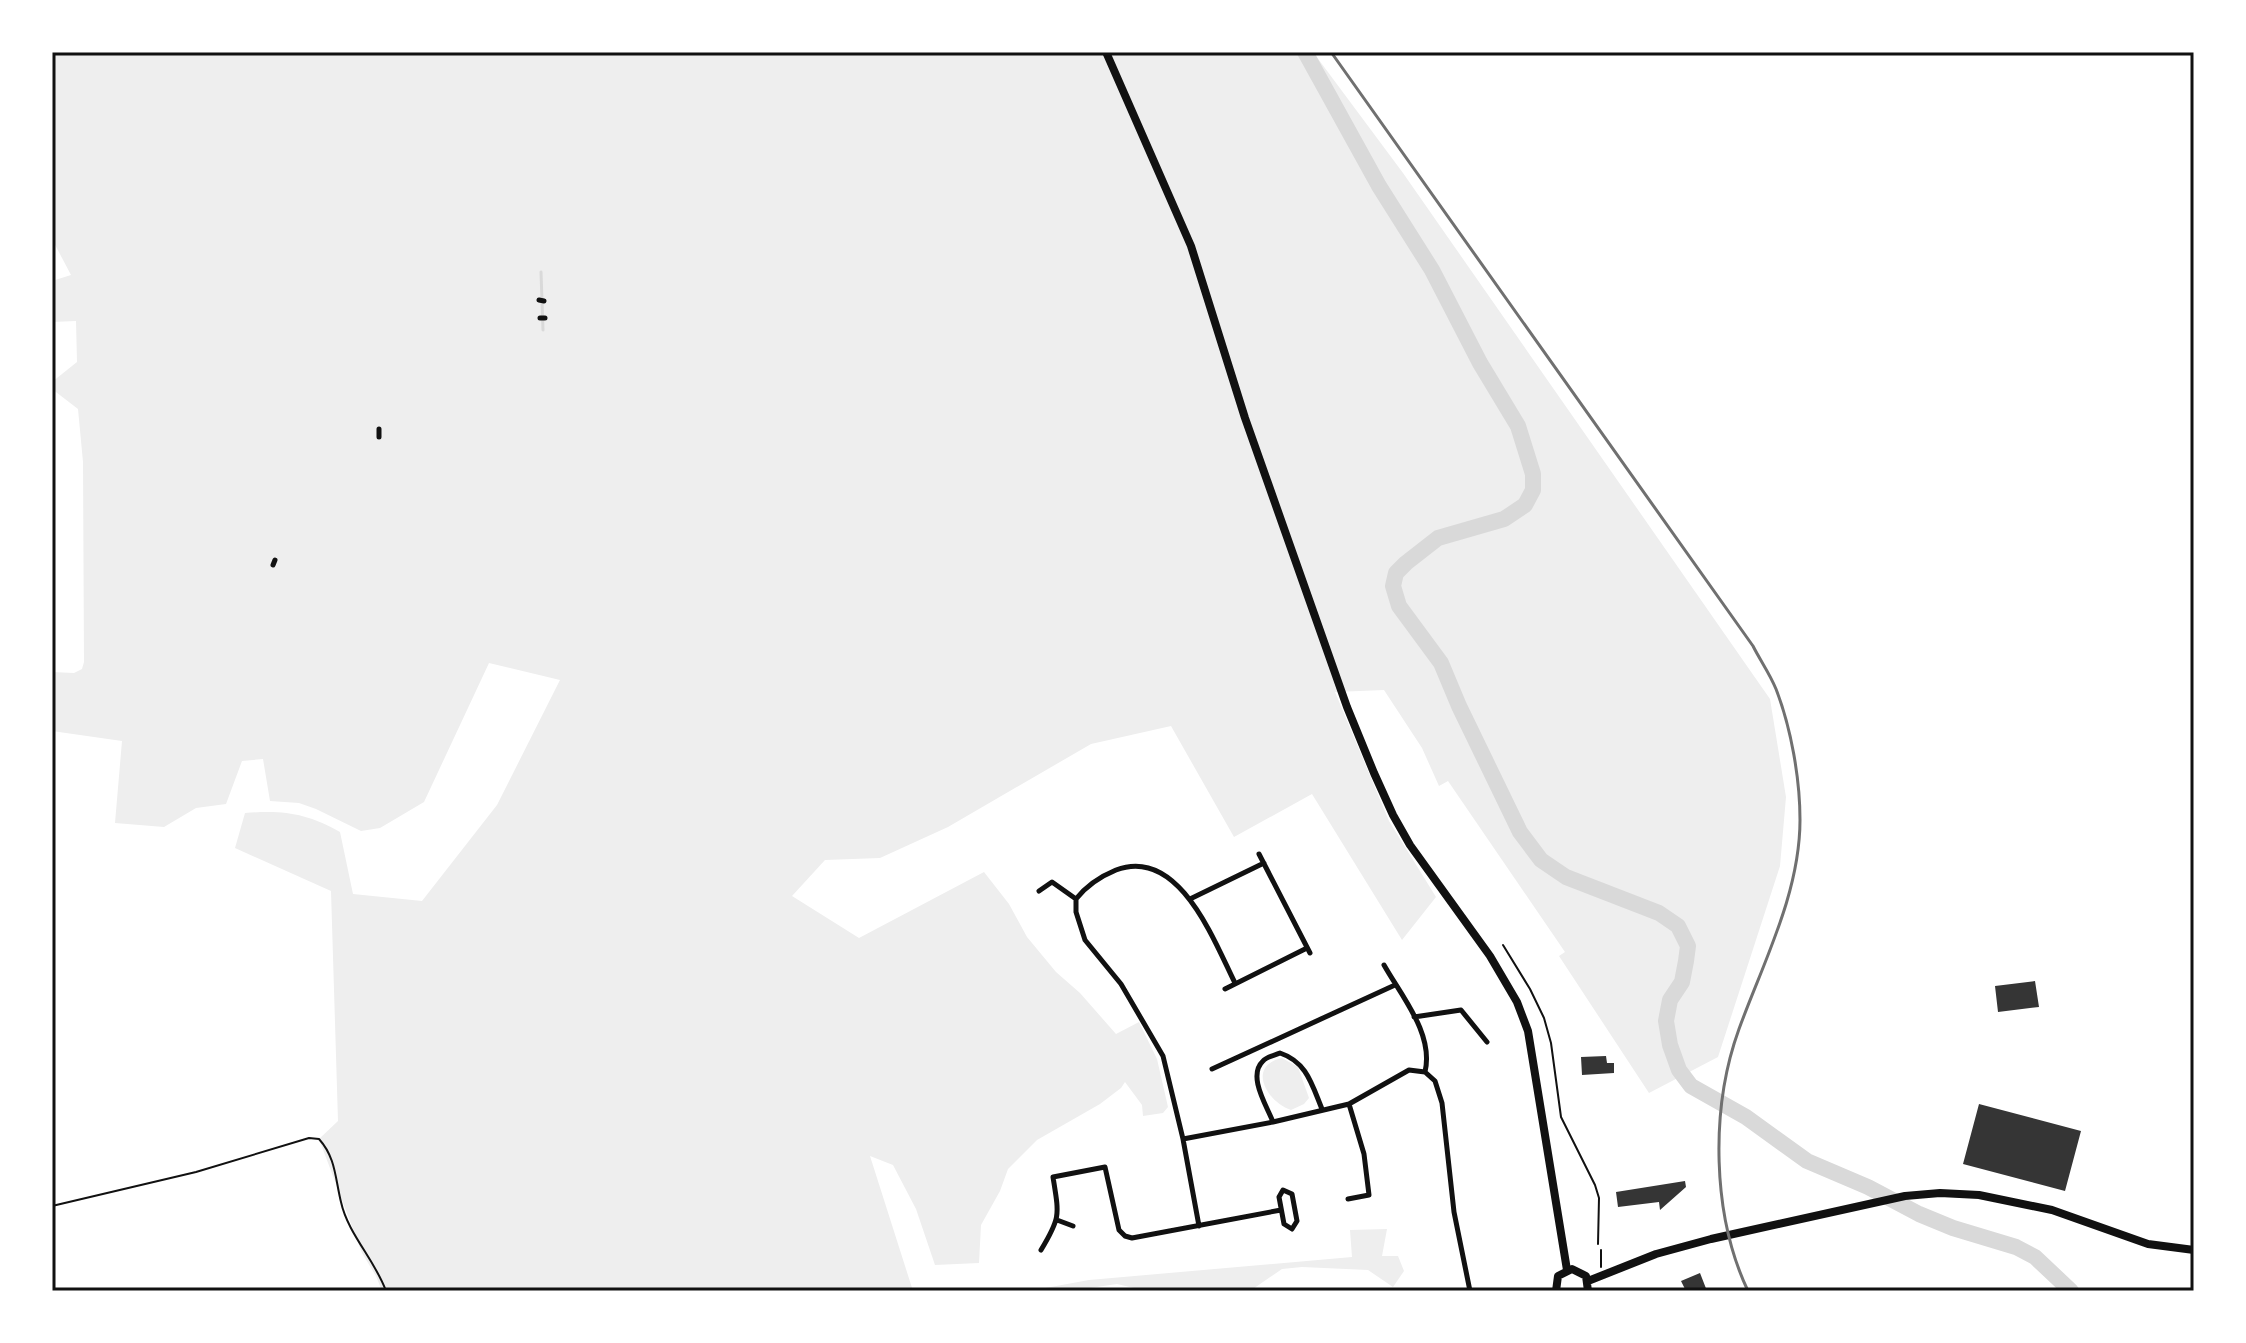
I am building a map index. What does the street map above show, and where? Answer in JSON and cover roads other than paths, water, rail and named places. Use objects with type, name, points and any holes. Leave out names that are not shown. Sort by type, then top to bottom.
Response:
[{"type":"main road","points":[[1106,52],[1191,246],[1245,418],[1347,707],[1374,773],[1410,845],[1490,956],[1517,1002],[1528,1031],[1567,1270]]},
{"type":"main road","points":[[1588,1281],[1656,1254],[1711,1239],[1905,1196],[1940,1193],[1979,1195],[2052,1210],[2148,1244],[2194,1250]]},
{"type":"main road","points":[[1556,1291],[1558,1276],[1567,1270],[1582,1272],[1588,1281],[1588,1291]]},
{"type":"street","points":[[1225,989],[1308,951],[1259,854]]},
{"type":"street","points":[[1190,899],[1264,863]]},
{"type":"street","points":[[1199,1226],[1163,1056],[1121,984],[1085,940],[1076,912],[1076,899],[1092,882],[1120,868],[1134,866],[1159,871],[1190,899],[1235,983]]},
{"type":"street","points":[[1039,891],[1052,882],[1076,899]]},
{"type":"street","points":[[1384,965],[1423,1034],[1429,1057],[1425,1072]]},
{"type":"street","points":[[1212,1069],[1395,985]]},
{"type":"street","points":[[1414,1017],[1461,1010],[1487,1042]]},
{"type":"street","points":[[1273,1122],[1257,1083],[1257,1072],[1263,1060],[1280,1053],[1295,1057],[1305,1068],[1322,1109]]},
{"type":"street","points":[[1183,1139],[1349,1104],[1409,1070],[1425,1072],[1435,1081],[1442,1103],[1454,1212],[1470,1291]]},
{"type":"street","points":[[1348,1199],[1369,1195],[1364,1154],[1349,1104]]},
{"type":"street","points":[[1041,1250],[1059,1214],[1053,1177],[1105,1167],[1119,1230],[1132,1238],[1281,1210]]},
{"type":"street","points":[[1288,1191],[1292,1194],[1296,1226],[1287,1228],[1281,1210],[1279,1193],[1288,1191]]},
{"type":"street","points":[[1057,1220],[1073,1226]]},
{"type":"lane","points":[[1503,945],[1544,1018],[1551,1043],[1561,1117],[1595,1185],[1600,1219],[1598,1244]]},
{"type":"waterway","points":[[1305,52],[1379,186],[1432,270],[1480,363],[1518,426],[1533,474],[1533,490],[1525,505],[1504,519],[1438,538],[1396,573],[1393,586],[1399,606],[1441,663],[1520,832],[1541,860],[1566,877],[1659,913],[1678,926],[1688,946],[1682,982],[1670,1000],[1666,1021],[1679,1070],[1691,1086],[1746,1117],[1807,1161],[1868,1187],[1919,1214],[2016,1247],[2035,1257],[2071,1291]]},
{"type":"waterway","points":[[541,272],[543,330]]},
{"type":"railway","points":[[1331,52],[1753,646],[1774,683],[1796,770],[1800,804],[1798,847],[1787,901],[1730,1060],[1720,1127],[1719,1162],[1727,1229],[1748,1291]]}]
